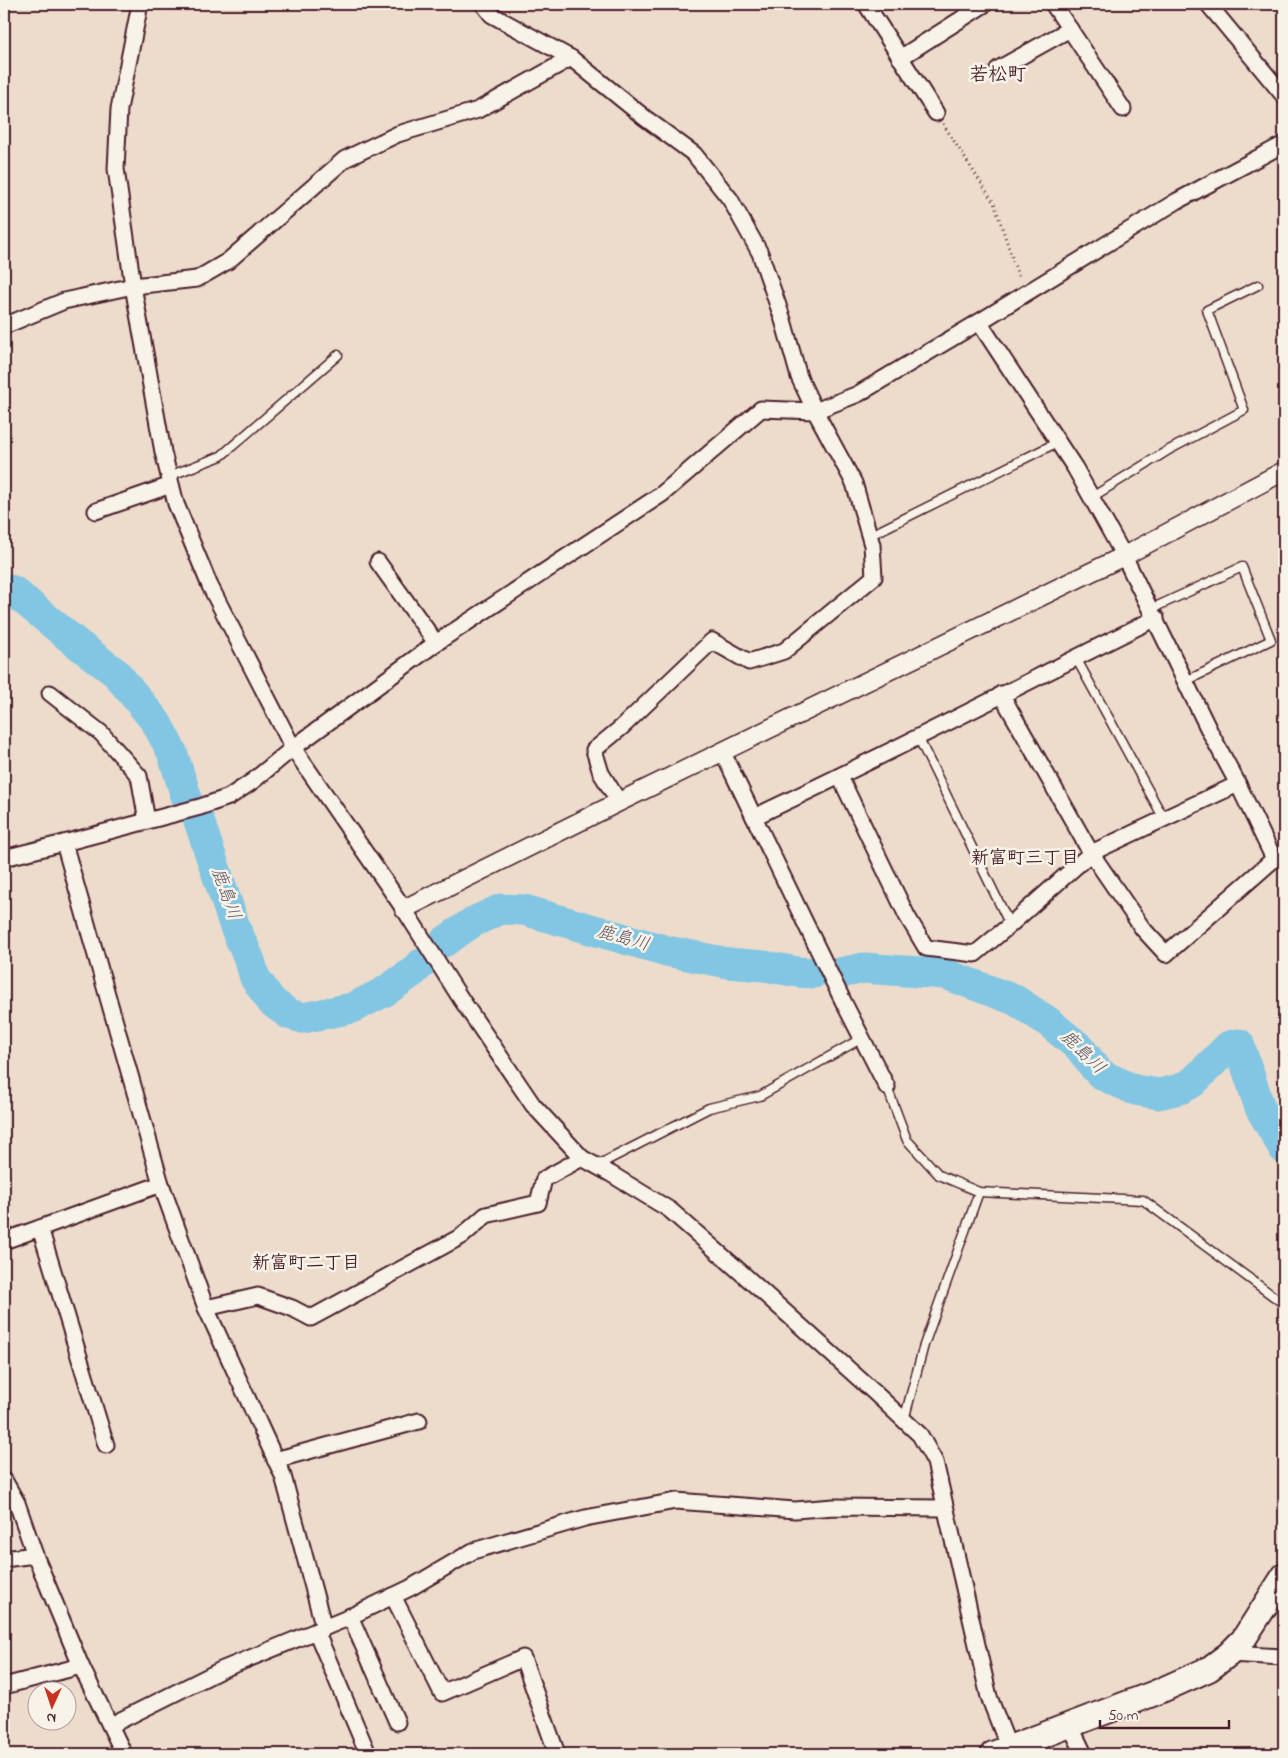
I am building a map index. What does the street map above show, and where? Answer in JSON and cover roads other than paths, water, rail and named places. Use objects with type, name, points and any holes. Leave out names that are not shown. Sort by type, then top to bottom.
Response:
[{"type":"highway","points":[[1001,1751],[1193,1677],[1209,1669],[1229,1654],[1243,1640],[1284,1576]]},
{"type":"street","points":[[140,4],[119,109],[116,169],[133,286],[163,452],[176,504],[210,586],[293,748],[404,909],[461,999],[533,1105],[582,1158],[670,1210],[920,1436],[935,1462],[1001,1751]]},
{"type":"street","points":[[483,4],[492,14],[571,58],[644,118],[694,154],[730,199],[760,253],[799,377],[854,483],[872,545],[874,577],[784,651],[750,662],[712,640],[622,727],[594,750],[601,774],[619,802]]},
{"type":"street","points":[[866,4],[936,113]]},
{"type":"street","points":[[900,58],[985,4]]},
{"type":"street","points":[[1053,4],[1123,109]]},
{"type":"street","points":[[1208,4],[1284,96]]},
{"type":"street","points":[[998,69],[1070,29]]},
{"type":"street","points":[[4,326],[64,301],[133,286],[197,280],[228,262],[345,159],[398,134],[478,110],[571,58]]},
{"type":"street","points":[[4,858],[147,821],[229,797],[436,643],[662,494],[761,409],[815,411],[858,394],[1176,201],[1284,144]]},
{"type":"street","points":[[979,322],[1076,468],[1092,497],[1124,556],[1274,859],[1166,954],[1143,929],[1092,853],[1001,694]]},
{"type":"street","points":[[404,909],[1124,556],[1284,471]]},
{"type":"street","points":[[96,511],[170,480]]},
{"type":"street","points":[[378,562],[436,643]]},
{"type":"street","points":[[754,817],[840,777],[1001,694],[1076,658],[1153,614]]},
{"type":"street","points":[[50,693],[101,733],[138,776],[147,821]]},
{"type":"street","points":[[723,753],[887,1088]]},
{"type":"street","points":[[840,777],[907,916],[926,948],[975,954],[1010,926],[1092,853],[1238,784]]},
{"type":"street","points":[[64,843],[161,1184],[206,1308],[283,1476],[320,1629],[368,1754]]},
{"type":"street","points":[[206,1308],[258,1296],[292,1308],[311,1318],[462,1236],[486,1215],[538,1203],[544,1179],[582,1158]]},
{"type":"street","points":[[4,1241],[161,1184]]},
{"type":"street","points":[[40,1228],[106,1445]]},
{"type":"street","points":[[275,1460],[419,1421]]},
{"type":"street","points":[[4,1480],[16,1503],[35,1555],[81,1666],[124,1754]]},
{"type":"street","points":[[110,1725],[221,1670],[394,1596],[473,1551],[585,1518],[676,1501],[795,1510],[834,1507],[945,1508]]},
{"type":"street","points":[[4,1559],[35,1555]]},
{"type":"street","points":[[394,1596],[442,1693],[522,1658],[557,1754]]},
{"type":"street","points":[[350,1616],[397,1722]]},
{"type":"street","points":[[1229,1654],[1284,1657]]},
{"type":"street","points":[[4,1686],[81,1666]]},
{"type":"street","points":[[1070,1725],[1084,1754]]},
{"type":"lane","points":[[1092,497],[1167,451],[1244,410],[1206,310],[1258,285]]},
{"type":"lane","points":[[170,480],[221,456],[338,355]]},
{"type":"lane","points":[[870,536],[1058,442]]},
{"type":"lane","points":[[1153,614],[1242,567],[1271,640],[1186,681]]},
{"type":"lane","points":[[1076,658],[1164,819]]},
{"type":"lane","points":[[918,737],[1010,926]]},
{"type":"lane","points":[[596,1166],[709,1108],[760,1096],[862,1038]]},
{"type":"lane","points":[[887,1088],[906,1140],[939,1175],[979,1192],[1143,1200],[1284,1304]]},
{"type":"lane","points":[[904,1420],[924,1345],[979,1192]]},
{"type":"waterway","name":"鹿島川","points":[[4,589],[13,591],[116,673],[156,722],[172,752],[186,796]]},
{"type":"waterway","name":"鹿島川","points":[[199,821],[235,927],[250,961],[255,978],[272,1002],[289,1014],[303,1018],[352,1008],[384,992],[413,972],[421,964]]},
{"type":"waterway","name":"鹿島川","points":[[444,942],[473,922],[501,909],[524,910],[667,951],[728,963],[813,973]]},
{"type":"waterway","name":"鹿島川","points":[[835,974],[864,968],[945,974],[1015,1000],[1047,1021],[1080,1048],[1102,1075],[1135,1090],[1159,1094],[1180,1089],[1193,1082],[1229,1046],[1239,1044],[1260,1108],[1284,1149]]},
{"type":"district","name":"若松町","points":[[998,75]]},
{"type":"district","name":"新富町三丁目","points":[[1025,859]]},
{"type":"district","name":"新富町二丁目","points":[[306,1264]]}]
